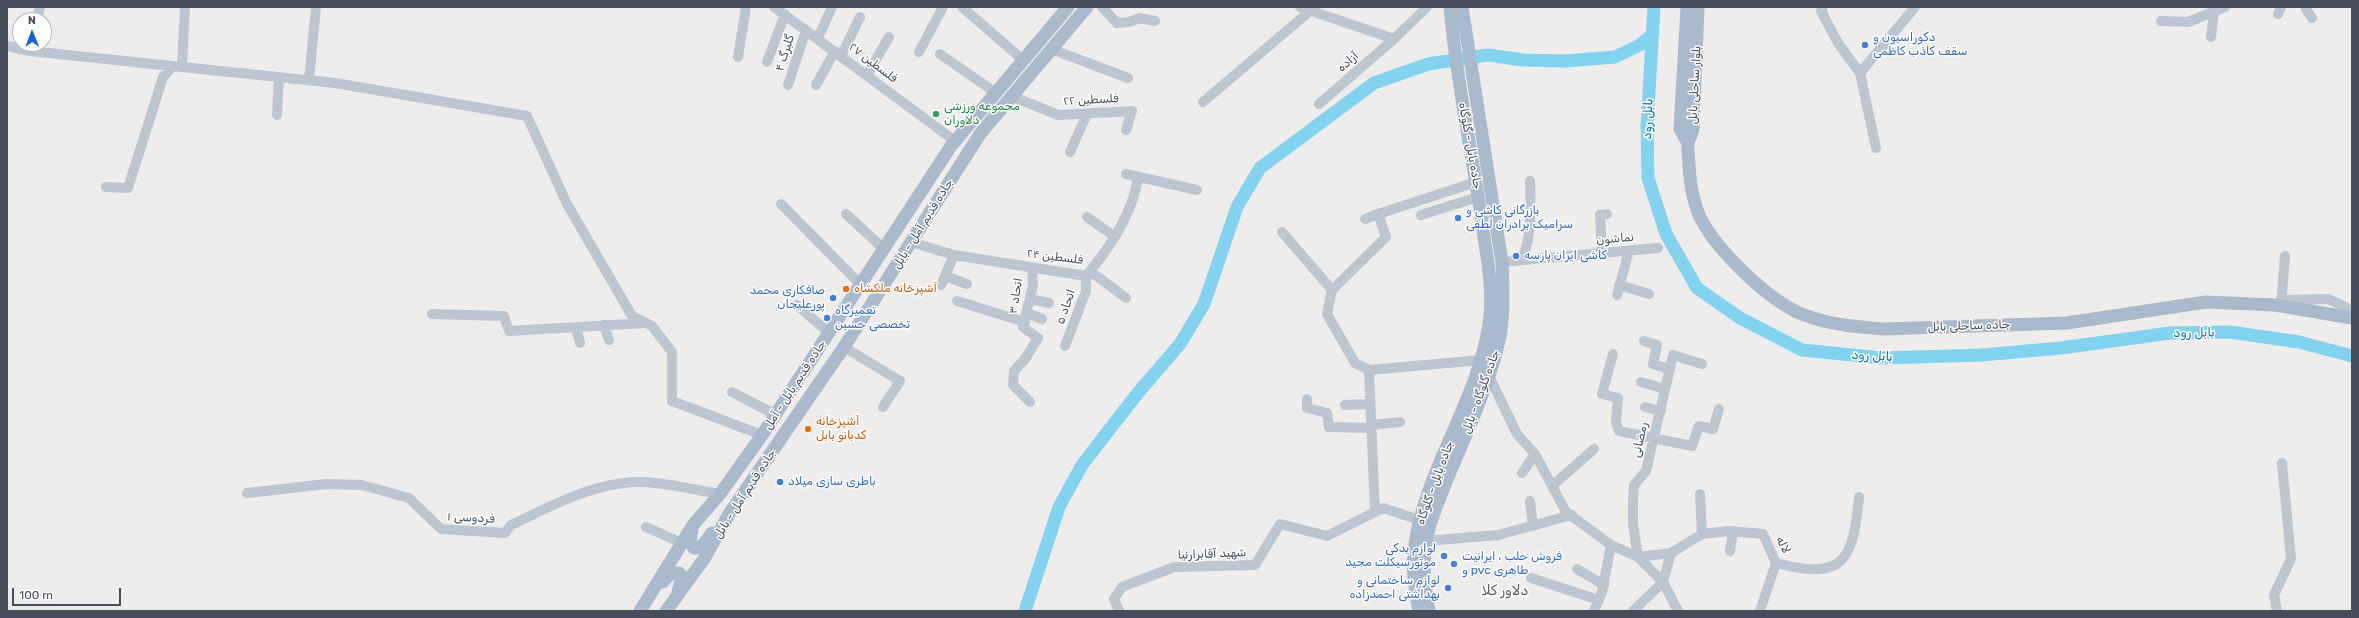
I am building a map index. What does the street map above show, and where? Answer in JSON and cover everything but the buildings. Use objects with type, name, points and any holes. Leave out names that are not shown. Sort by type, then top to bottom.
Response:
[{"type":"main road","name":"جاده قدیم بابل - آمل","points":[[641,611],[693,525],[720,494],[776,415],[955,141],[1068,7]]},
{"type":"main road","name":"جاده قدیم آمل - بابل","points":[[666,611],[704,560],[729,514],[844,347],[980,134],[1087,7]]},
{"type":"main road","points":[[1450,7],[1459,34]]},
{"type":"main road","points":[[1459,34],[1462,7]]},
{"type":"main road","name":"بلوار ساحلی بابل","points":[[1687,7],[1680,129],[1682,135],[1688,143]]},
{"type":"main road","name":"بلوار ساحلی بابل","points":[[1688,143],[1693,129],[1698,7]]},
{"type":"main road","name":"جاده گلوگاه - بابل","points":[[1429,611],[1424,569],[1426,541],[1438,504],[1477,410],[1489,376],[1498,347],[1502,319],[1502,262],[1485,150],[1471,72],[1459,34]]},
{"type":"main road","name":"جاده بابل - گلوگاه","points":[[1419,611],[1414,577],[1414,553],[1420,520],[1481,360],[1486,338],[1490,299],[1489,277],[1476,182],[1457,75],[1459,34]]},
{"type":"main road","name":"جاده ساحلی بابل","points":[[1688,143],[1690,181],[1702,221],[1743,270],[1763,290],[1796,311],[1815,318],[1862,328],[1884,329],[2066,323],[2206,302],[2281,303],[2352,318]]},
{"type":"main road","points":[[1471,152],[1485,150]]},
{"type":"main road","points":[[693,525],[690,541],[691,546],[698,548],[729,514]]},
{"type":"main road","points":[[641,611],[667,576],[675,572],[680,573],[682,577],[677,595]]},
{"type":"street","points":[[106,187],[128,188],[163,77],[178,66],[185,7]]},
{"type":"street","points":[[309,80],[316,7]]},
{"type":"street","points":[[738,57],[746,7]]},
{"type":"street","name":"فلسطین ۲۷","points":[[774,7],[818,38],[955,141]]},
{"type":"street","points":[[818,38],[832,7]]},
{"type":"street","points":[[919,52],[943,7]]},
{"type":"street","points":[[963,7],[1024,60]]},
{"type":"street","points":[[1102,7],[1117,23],[1129,22],[1140,18],[1155,22]]},
{"type":"street","points":[[1300,7],[1394,39]]},
{"type":"street","name":"آزاده","points":[[1319,104],[1394,39],[1427,7]]},
{"type":"street","points":[[1860,73],[1914,7]]},
{"type":"street","points":[[2161,21],[2188,22],[2225,7]]},
{"type":"street","points":[[1820,8],[1838,43],[1860,73],[1876,148]]},
{"type":"street","points":[[2305,8],[2312,18]]},
{"type":"street","points":[[1202,102],[1310,10]]},
{"type":"street","points":[[2212,37],[2214,12]]},
{"type":"street","points":[[767,62],[785,14]]},
{"type":"street","points":[[816,85],[860,17]]},
{"type":"street","name":"گلبرگ ۴","points":[[788,85],[806,30]]},
{"type":"street","points":[[867,75],[890,37]]},
{"type":"street","points":[[1051,49],[1128,78]]},
{"type":"street","points":[[52,51],[309,80],[404,94],[527,116],[567,204],[632,316],[652,326],[672,352],[672,401],[762,435]]},
{"type":"street","points":[[940,54],[996,93]]},
{"type":"street","points":[[277,115],[279,77]]},
{"type":"street","name":"فلسطین ۲۲","points":[[1011,96],[1058,115],[1132,111],[1126,130]]},
{"type":"street","points":[[1070,152],[1087,114]]},
{"type":"street","points":[[1126,174],[1197,190]]},
{"type":"street","name":"فلسطین ۲۴","points":[[911,242],[954,255],[1032,268],[1088,273],[1126,216],[1136,193],[1138,177]]},
{"type":"street","points":[[1522,260],[1527,249],[1531,214],[1530,181]]},
{"type":"street","points":[[1365,219],[1476,182]]},
{"type":"street","points":[[1421,215],[1478,197]]},
{"type":"street","points":[[780,204],[861,285]]},
{"type":"street","points":[[846,214],[884,249]]},
{"type":"street","points":[[1378,214],[1386,237],[1332,290],[1327,314],[1355,363],[1370,370],[1481,360]]},
{"type":"street","points":[[1602,253],[1600,215],[1607,214]]},
{"type":"street","points":[[1087,217],[1114,236]]},
{"type":"street","points":[[1282,232],[1332,290]]},
{"type":"street","name":"نماشون","points":[[1502,262],[1658,248]]},
{"type":"street","points":[[1630,251],[1618,290],[1649,294]]},
{"type":"street","points":[[954,255],[943,280],[967,284]]},
{"type":"street","points":[[2286,256],[2281,303],[2328,299],[2352,310]]},
{"type":"street","name":"اتحاد ۳","points":[[1030,402],[1013,385],[1014,371],[1025,359],[1038,338],[1023,327],[1033,285],[1032,268]]},
{"type":"street","points":[[1088,273],[1126,298]]},
{"type":"street","name":"اتحاد ۵","points":[[1065,346],[1086,291],[1088,273]]},
{"type":"street","points":[[1030,299],[1049,303]]},
{"type":"street","points":[[957,301],[1026,318],[1042,319]]},
{"type":"street","points":[[797,305],[829,333]]},
{"type":"street","points":[[432,314],[504,316],[509,331],[646,323]]},
{"type":"street","points":[[604,325],[609,340]]},
{"type":"street","points":[[576,327],[580,343]]},
{"type":"street","points":[[1644,341],[1657,345],[1653,364],[1670,369]]},
{"type":"street","points":[[844,347],[900,381],[882,407]]},
{"type":"street","points":[[1612,354],[1602,394],[1618,398],[1616,422],[1619,431],[1654,440],[1692,446],[1699,426],[1713,430],[1719,410]]},
{"type":"street","name":"رمضانی","points":[[1638,557],[1633,524],[1634,485],[1646,471],[1673,355],[1702,364]]},
{"type":"street","points":[[1370,370],[1375,512]]},
{"type":"street","points":[[1489,376],[1517,434],[1535,454],[1566,512],[1611,545],[1638,557],[1663,582],[1678,611]]},
{"type":"street","points":[[1641,382],[1665,388]]},
{"type":"street","points":[[732,392],[776,415]]},
{"type":"street","points":[[1307,399],[1307,408],[1327,413],[1329,427],[1372,426],[1400,422]]},
{"type":"street","points":[[1346,405],[1370,404]]},
{"type":"street","points":[[1645,407],[1661,410]]},
{"type":"street","points":[[1552,486],[1594,450]]},
{"type":"street","points":[[1522,473],[1535,454]]},
{"type":"street","points":[[2277,611],[2274,595],[2291,558],[2282,463]]},
{"type":"street","name":"فردوسی ۱","points":[[247,493],[326,484],[362,484],[409,498],[441,529],[505,533],[512,525],[593,488],[616,484],[660,484],[720,494]]},
{"type":"street","points":[[1700,494],[1702,534]]},
{"type":"street","name":"لاله","points":[[1638,557],[1671,554],[1702,534],[1732,531],[1763,534],[1776,563],[1796,568],[1827,570],[1844,559],[1856,533],[1859,497]]},
{"type":"street","points":[[1530,501],[1533,526]]},
{"type":"street","name":"شهید آقابرارنیا","points":[[1119,611],[1114,599],[1122,587],[1174,567],[1255,566],[1280,524],[1327,536],[1383,508],[1420,520]]},
{"type":"street","points":[[1426,541],[1498,535],[1572,515]]},
{"type":"street","points":[[646,527],[682,543]]},
{"type":"street","points":[[1730,550],[1732,531]]},
{"type":"street","points":[[1594,611],[1604,585],[1611,545]]},
{"type":"street","points":[[1633,611],[1663,582],[1671,554]]},
{"type":"street","points":[[1760,611],[1776,563]]},
{"type":"street","points":[[1577,569],[1604,585]]},
{"type":"street","points":[[1531,578],[1598,600]]},
{"type":"street","points":[[1551,596],[1556,586]]},
{"type":"waterway","name":"بابل رود","points":[[1654,7],[1647,125],[1648,178],[1666,234],[1697,288],[1740,318],[1802,350],[1882,358],[1982,355],[2061,348],[2170,333],[2230,332],[2299,342],[2352,356]]},
{"type":"waterway","points":[[1025,611],[1059,507],[1082,465],[1137,394],[1180,344],[1204,304],[1237,207],[1260,168],[1374,83],[1428,64],[1488,55],[1523,60],[1565,61],[1615,57],[1640,45],[1653,34]]},
{"type":"place","name":"دکوراسیون و سقف کاذب کاظمی","points":[[1865,45]]},
{"type":"place","name":"مجموعه ورزشی دلاوران","points":[[936,114]]},
{"type":"place","name":"بازرگانی کاشی و سرامیک برادران لطفی","points":[[1458,218]]},
{"type":"place","name":"کاشی ایران پارسه","points":[[1516,256]]},
{"type":"place","name":"آشپزخانه ملکشاه","points":[[846,289]]},
{"type":"place","name":"صافکاری محمد پورعلیجان","points":[[833,298]]},
{"type":"place","name":"تعمیرگاه تخصصی حسین","points":[[827,318]]},
{"type":"place","name":"آشپزخانه کدبانو بابل","points":[[808,429]]},
{"type":"place","name":"باطری سازی میلاد","points":[[780,482]]},
{"type":"place","name":"لوازم یدکی موتورسیکلت مجید","points":[[1444,556]]},
{"type":"place","name":"فروش حلب ، ایرانیت و pvc طاهری","points":[[1454,564]]},
{"type":"place","name":"لوازم ساختمانی و بهداشتی احمدزاده","points":[[1448,588]]},
{"type":"district","name":"دلاور کلا","points":[[1505,591]]}]
